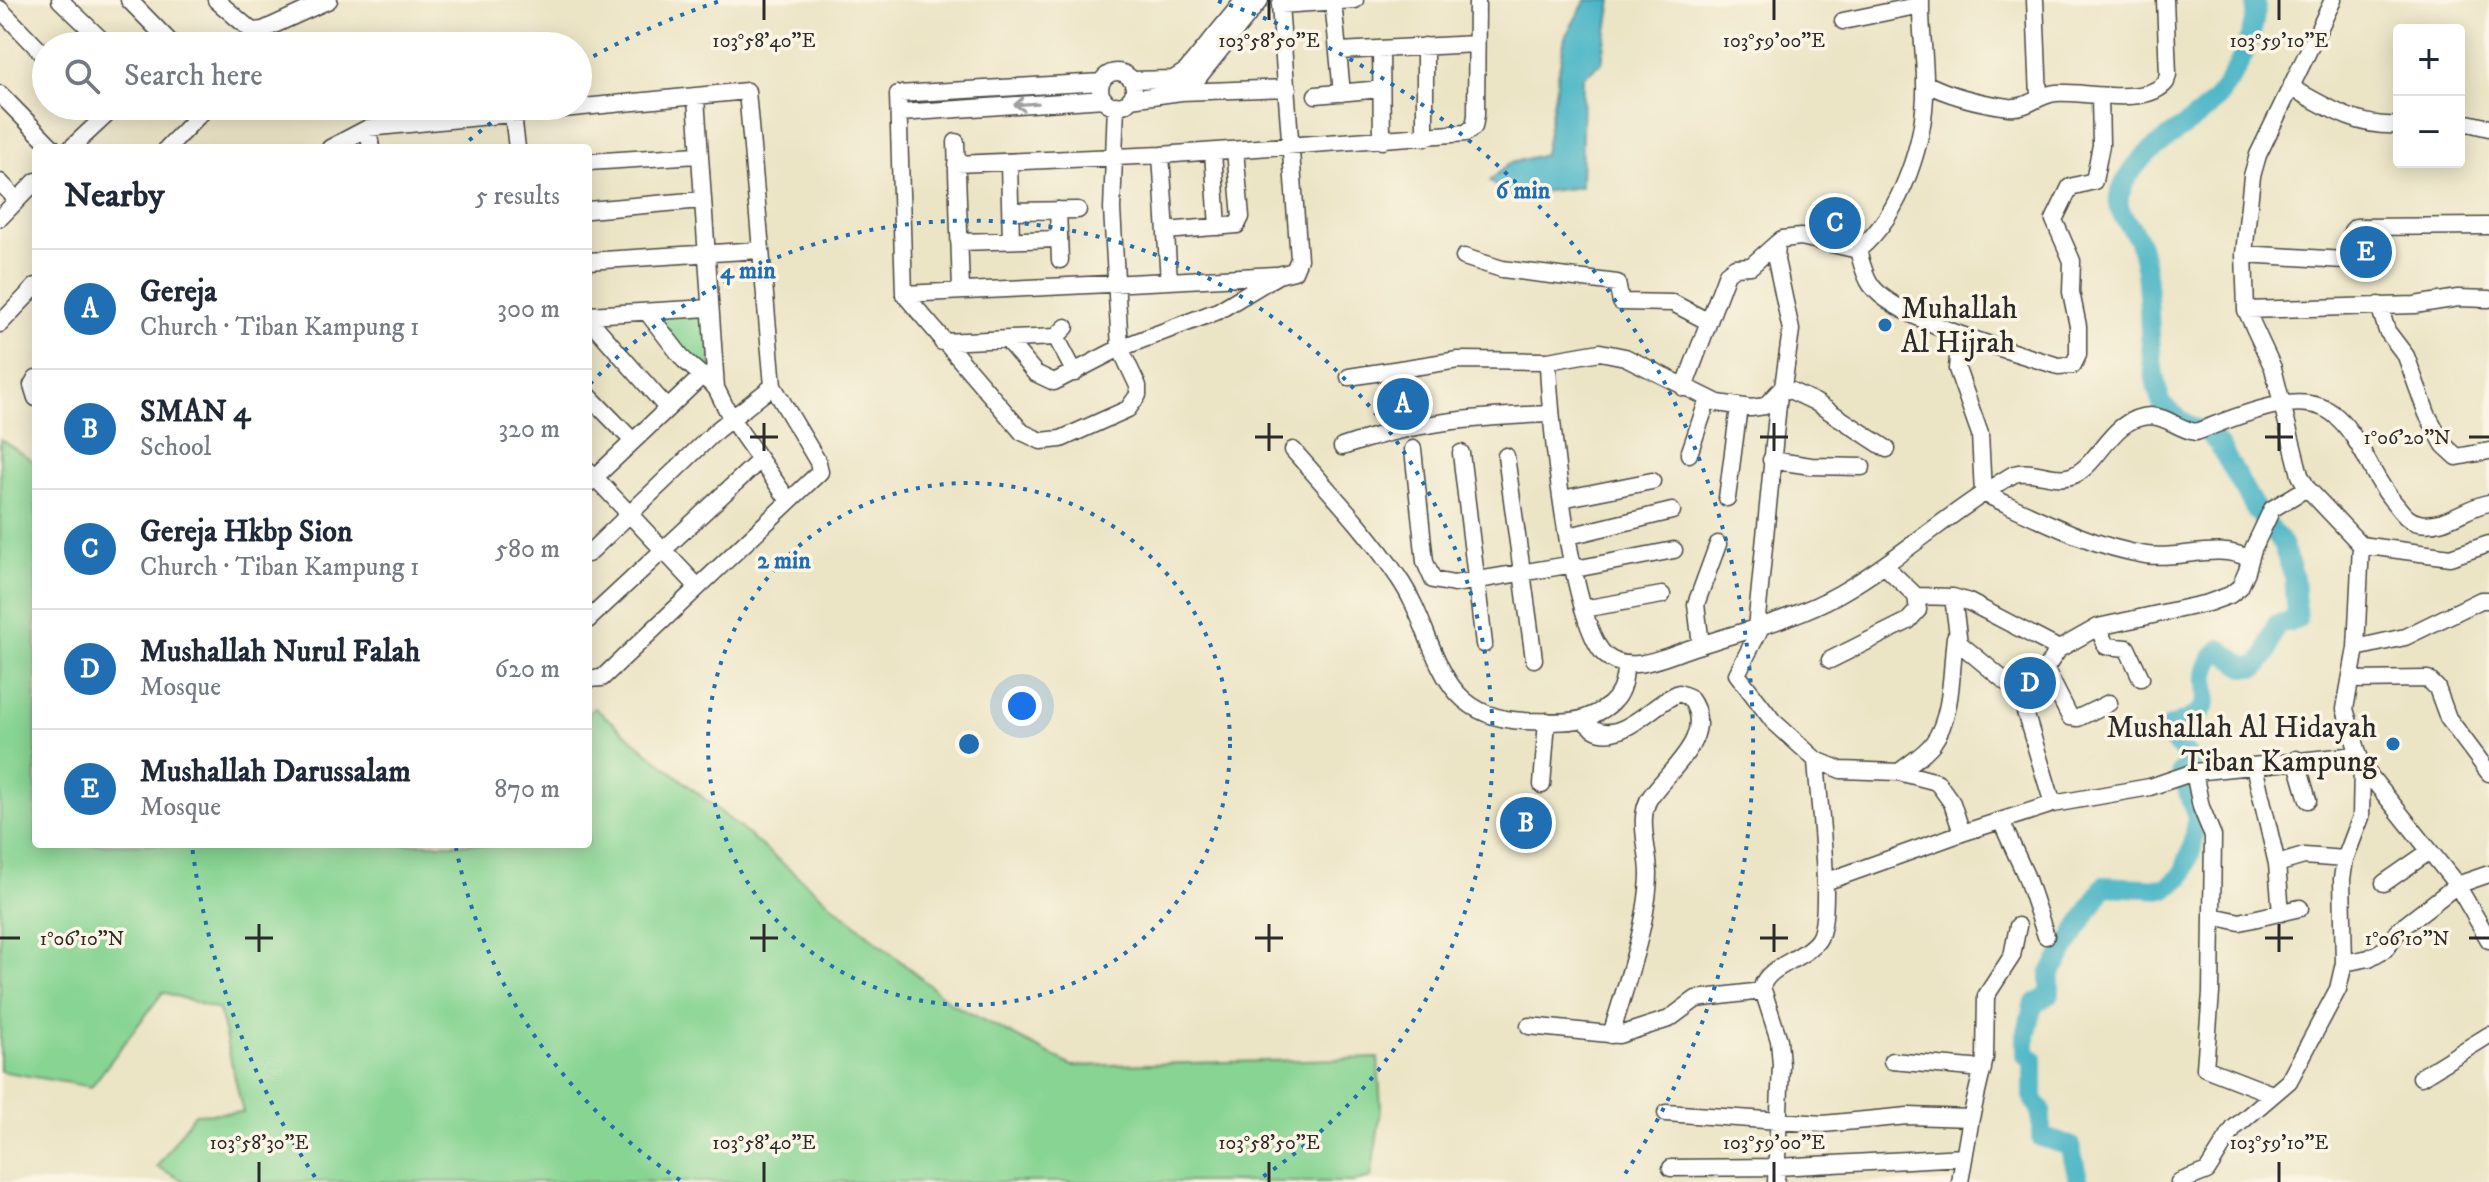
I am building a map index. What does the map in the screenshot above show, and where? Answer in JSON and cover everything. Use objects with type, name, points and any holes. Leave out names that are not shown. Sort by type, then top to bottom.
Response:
[{"type":"street","points":[[60,0],[93,32]]},
{"type":"street","points":[[129,0],[160,32]]},
{"type":"street","points":[[216,0],[228,6],[252,31],[263,30],[311,3]]},
{"type":"street","points":[[1132,80],[1134,93],[1113,96],[898,94],[904,294],[1022,432],[1035,440],[1050,441],[1132,405],[1138,386],[1120,348],[1115,285],[1112,157],[1113,96],[1112,73],[1120,72],[1132,80],[1173,79],[1186,71],[1244,0]]},
{"type":"street","points":[[1181,92],[1193,84],[1268,2],[1355,0]]},
{"type":"street","points":[[956,164],[1009,164],[1213,152],[1466,133],[1474,127],[1477,0]]},
{"type":"street","points":[[2035,0],[2039,98]]},
{"type":"street","points":[[1925,83],[1964,100],[2013,107],[2029,105],[2053,93],[2100,96],[2153,92],[2166,82],[2165,0]]},
{"type":"street","points":[[2333,0],[2258,155],[2252,176],[2244,254],[2246,310],[2273,368],[2285,403],[2296,464],[2307,488],[2361,545],[2450,557],[2489,544]]},
{"type":"street","points":[[1333,1],[1342,93]]},
{"type":"street","points":[[904,294],[1115,285],[1278,275],[1294,271],[1298,264],[1288,88],[1268,2]]},
{"type":"street","points":[[1843,21],[1921,3],[1925,83],[1912,163],[1898,200],[1877,234],[1858,250]]},
{"type":"street","points":[[0,9],[32,42]]},
{"type":"street","points":[[1339,51],[1476,44]]},
{"type":"street","points":[[1425,46],[1425,138]]},
{"type":"street","points":[[1381,49],[1382,141]]},
{"type":"street","points":[[900,113],[1113,96],[1288,88]]},
{"type":"street","points":[[2292,88],[2362,122],[2381,127],[2393,126]]},
{"type":"street","points":[[1316,95],[1381,89]]},
{"type":"street","points":[[592,108],[747,91],[773,386],[820,467],[818,477],[697,586],[602,678],[592,679]]},
{"type":"street","points":[[0,94],[49,144]]},
{"type":"street","points":[[1858,250],[1866,277],[1895,306],[1960,335],[2058,366],[2073,365],[2077,360],[2078,326],[2071,292],[2072,261],[2054,220],[2070,187],[2094,181],[2101,145],[2100,96]]},
{"type":"street","points":[[696,98],[704,251],[716,388]]},
{"type":"street","points":[[0,108],[35,144]]},
{"type":"street","points":[[75,144],[96,120]]},
{"type":"street","points":[[171,144],[194,120]]},
{"type":"street","points":[[338,144],[368,128],[457,120]]},
{"type":"street","points":[[514,120],[517,144]]},
{"type":"street","points":[[2465,122],[2489,128]]},
{"type":"street","points":[[368,128],[370,144]]},
{"type":"street","points":[[956,142],[961,290]]},
{"type":"street","points":[[1166,231],[1235,226],[1240,220],[1235,150]]},
{"type":"street","points":[[1213,152],[1218,227]]},
{"type":"street","points":[[592,162],[698,155]]},
{"type":"street","points":[[1161,155],[1169,281]]},
{"type":"street","points":[[1009,164],[1011,240]]},
{"type":"street","points":[[0,182],[17,200]]},
{"type":"street","points":[[0,218],[32,185]]},
{"type":"street","points":[[592,210],[702,200]]},
{"type":"street","points":[[1058,210],[1060,260]]},
{"type":"street","points":[[1011,211],[1078,210]]},
{"type":"street","points":[[2244,254],[2344,260],[2350,256],[2352,231],[2356,227],[2489,226]]},
{"type":"street","points":[[1684,388],[1707,321],[1729,271],[1751,266],[1782,239],[1801,237],[1858,250]]},
{"type":"street","points":[[959,242],[1059,239]]},
{"type":"street","points":[[1777,243],[1776,260],[1791,330],[1771,460],[1759,627],[1737,674],[1773,721],[1816,760],[1853,772],[1899,772],[1937,782],[1944,789],[1962,833]]},
{"type":"street","points":[[592,261],[704,251],[760,250]]},
{"type":"street","points":[[1464,257],[1502,269],[1617,283],[1621,302],[1673,303],[1707,321]]},
{"type":"street","points":[[1007,340],[1020,358],[1046,381],[1054,382],[1120,348],[1218,311],[1278,275]]},
{"type":"street","points":[[0,324],[32,290]]},
{"type":"street","points":[[2246,310],[2489,299]]},
{"type":"street","points":[[2379,305],[2384,324],[2403,349],[2427,414],[2444,445],[2457,457],[2489,451]]},
{"type":"street","points":[[592,316],[709,308]]},
{"type":"street","points":[[647,312],[684,360],[716,388],[732,420],[789,501]]},
{"type":"street","points":[[592,321],[667,408]]},
{"type":"street","points":[[942,342],[1007,340],[1061,332],[1075,373]]},
{"type":"street","points":[[1960,335],[1957,369],[1980,434],[1983,493]]},
{"type":"street","points":[[1349,377],[1458,360],[1548,361],[1612,353],[1708,399],[1739,407],[1765,406],[1781,390]]},
{"type":"street","points":[[1548,361],[1549,414],[1583,609],[1594,642],[1606,656],[1625,665],[1759,627],[1837,595],[1885,566],[1983,493],[2020,473],[2071,477],[2116,433],[2139,417],[2160,417],[2204,429],[2285,403],[2323,410],[2336,415],[2385,492],[2408,519],[2421,524],[2440,522],[2489,503]]},
{"type":"street","points":[[592,475],[703,375]]},
{"type":"street","points":[[592,550],[717,430],[773,386]]},
{"type":"street","points":[[1781,390],[1815,402],[1887,449]]},
{"type":"street","points":[[592,399],[633,441]]},
{"type":"street","points":[[1689,454],[1708,399]]},
{"type":"street","points":[[1727,498],[1739,407]]},
{"type":"street","points":[[1342,447],[1393,430],[1434,421],[1549,414]]},
{"type":"street","points":[[1413,449],[1428,574],[1440,584],[1574,567],[1674,550]]},
{"type":"street","points":[[1293,450],[1400,578],[1441,671],[1462,699],[1489,717],[1547,721],[1583,719],[1611,705],[1621,695],[1625,665]]},
{"type":"street","points":[[1461,453],[1484,644]]},
{"type":"street","points":[[1506,456],[1534,659]]},
{"type":"street","points":[[592,616],[760,460]]},
{"type":"street","points":[[1771,460],[1811,466],[1862,467]]},
{"type":"street","points":[[592,479],[631,515],[697,586]]},
{"type":"street","points":[[1562,499],[1652,481]]},
{"type":"street","points":[[2053,804],[2023,710],[2023,696],[2059,649],[2098,627],[2208,603],[2230,595],[2240,587],[2272,509],[2307,488]]},
{"type":"street","points":[[1983,493],[2074,534],[2147,555],[2215,551],[2250,559]]},
{"type":"street","points":[[1569,536],[1672,511]]},
{"type":"street","points":[[1701,645],[1696,604],[1718,544]]},
{"type":"street","points":[[2186,1181],[2207,1171],[2234,1128],[2289,1081],[2338,989],[2344,963],[2345,859],[2361,817],[2359,760],[2345,709],[2356,648],[2361,545]]},
{"type":"street","points":[[1830,660],[1908,621],[1918,610],[1916,596],[1885,566]]},
{"type":"street","points":[[1583,609],[1662,595]]},
{"type":"street","points":[[1916,596],[1953,597],[2059,649]]},
{"type":"street","points":[[1899,772],[1932,744],[1940,731],[1948,699],[1955,637],[1953,597]]},
{"type":"street","points":[[2356,648],[2405,637],[2481,600],[2489,600]]},
{"type":"street","points":[[2098,627],[2106,646],[2127,648],[2141,678]]},
{"type":"street","points":[[1955,637],[2023,696]]},
{"type":"street","points":[[2045,668],[2070,717],[2078,718],[2109,703]]},
{"type":"street","points":[[2350,680],[2428,679],[2437,688],[2448,718],[2489,773]]},
{"type":"street","points":[[1583,719],[1590,728],[1608,732],[1640,722],[1679,693],[1689,697],[1697,717],[1696,733],[1686,756],[1646,804],[1644,824],[1649,877],[1646,900],[1611,1035]]},
{"type":"street","points":[[1542,785],[1547,721]]},
{"type":"street","points":[[1825,882],[2053,804],[2140,790],[2185,775],[2296,759],[2359,760]]},
{"type":"street","points":[[2296,759],[2308,800]]},
{"type":"street","points":[[1776,1178],[1781,1065],[1779,1040],[1762,991],[1768,976],[1803,956],[1823,933],[1825,882],[1816,760]]},
{"type":"street","points":[[2359,760],[2457,885],[2489,940]]},
{"type":"street","points":[[2254,766],[2277,864],[2281,913]]},
{"type":"street","points":[[2185,775],[2213,836],[2209,1042],[2205,1068],[2272,1094]]},
{"type":"street","points":[[2001,821],[2026,876],[2046,936]]},
{"type":"street","points":[[2384,883],[2430,851]]},
{"type":"street","points":[[2277,864],[2304,856],[2345,859]]},
{"type":"street","points":[[2344,963],[2369,958],[2385,949],[2400,929],[2457,885],[2489,874]]},
{"type":"street","points":[[2212,916],[2236,923],[2300,908]]},
{"type":"street","points":[[1960,1182],[1983,1069],[1986,996],[2007,967],[2018,926]]},
{"type":"street","points":[[1529,1026],[1611,1035],[1669,1019],[1696,999],[1762,991]]},
{"type":"street","points":[[2421,1077],[2489,1035]]},
{"type":"street","points":[[1892,1061],[1983,1069]]},
{"type":"street","points":[[1666,1113],[1823,1124],[1908,1116],[1971,1118]]},
{"type":"street","points":[[1671,1168],[1776,1178],[1964,1157]]},
{"type":"green space","points":[[709,308],[713,385],[647,312]]},
{"type":"green space","points":[[0,439],[32,460],[32,848],[592,848],[592,710],[595,708],[952,1004],[1072,1066],[1378,1058],[1381,1110],[1371,1178],[1355,1182],[186,1182],[157,1167],[194,1114],[243,1112],[219,1010],[163,992],[91,1087],[0,1071]]},
{"type":"water","points":[[1586,0],[1612,0],[1602,62],[1583,77],[1581,187],[1506,196],[1490,181],[1508,164],[1544,154],[1565,37]]},
{"type":"waterway","points":[[2079,1182],[2070,1146],[2041,1137],[2041,1110],[2033,1099],[2033,1059],[2026,1055],[2026,1036],[2033,1005],[2050,994],[2050,974],[2104,886],[2166,889],[2182,876],[2192,848],[2197,815],[2181,772],[2193,761],[2170,738],[2170,727],[2190,719],[2201,710],[2206,702],[2206,674],[2220,649],[2244,667],[2257,667],[2266,656],[2277,624],[2297,620],[2294,577],[2282,544],[2256,510],[2219,445],[2206,431],[2190,427],[2163,406],[2153,366],[2144,262],[2139,242],[2119,207],[2120,193],[2134,168],[2152,149],[2209,107],[2230,80],[2246,48],[2256,0]]},
{"type":"place","name":"Gereja Hkbp Sion","points":[[1835,223]]},
{"type":"place","name":"Mushallah Darussalam","points":[[2366,252]]},
{"type":"place","name":"Muhallah Al Hijrah","points":[[1885,325]]},
{"type":"place","name":"Gereja","points":[[1403,404]]},
{"type":"place","name":"Mushallah Nurul Falah","points":[[2030,683]]},
{"type":"place","name":"Mushallah Al Hidayah Tiban Kampung","points":[[2393,744]]},
{"type":"place","name":"SMAN 4","points":[[1526,823]]}]
